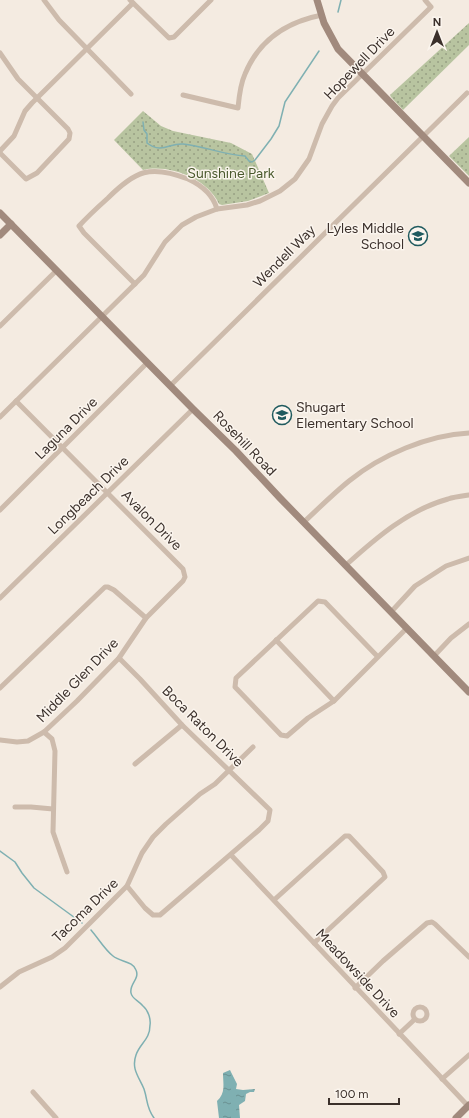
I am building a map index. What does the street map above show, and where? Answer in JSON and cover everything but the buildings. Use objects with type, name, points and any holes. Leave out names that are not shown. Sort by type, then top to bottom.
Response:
[{"type":"street","points":[[44,0],[59,20],[131,94]]},
{"type":"street","points":[[0,53],[18,80],[36,98],[68,129],[70,133],[69,139],[64,145],[37,173],[26,179],[0,152],[14,136],[26,111],[36,98],[88,49],[132,2],[169,38],[174,37],[211,0]]},
{"type":"street","points":[[317,0],[328,32],[338,49],[469,183]]},
{"type":"street","name":"Hopewell Drive","points":[[0,417],[135,284],[150,268],[162,246],[175,232],[189,221],[203,214],[218,209],[247,205],[260,201],[280,191],[295,179],[309,159],[322,124],[332,106],[431,7],[424,0]]},
{"type":"street","points":[[183,95],[238,108],[244,75],[264,42],[293,22],[322,15]]},
{"type":"street","name":"Wendell Way","points":[[170,386],[467,93]]},
{"type":"street","points":[[135,284],[84,233],[80,226],[123,182],[134,176],[148,172],[166,172],[191,181],[202,187],[210,195],[218,209]]},
{"type":"street","name":"Rosehill Road","points":[[1,217],[11,224],[236,451],[469,692]]},
{"type":"street","points":[[0,235],[11,224]]},
{"type":"street","points":[[0,326],[57,270]]},
{"type":"street","name":"Laguna Drive","points":[[0,510],[147,362]]},
{"type":"street","name":"Avalon Drive","points":[[16,401],[183,569],[184,572]]},
{"type":"street","name":"Longbeach Drive","points":[[0,598],[193,409]]},
{"type":"street","points":[[304,522],[350,480],[381,460],[408,447],[433,439],[469,433]]},
{"type":"street","points":[[346,565],[370,543],[412,513],[448,498],[469,496]]},
{"type":"street","points":[[391,612],[415,586],[446,566],[469,558]]},
{"type":"street","name":"Middle Glen Drive","points":[[0,740],[28,742],[44,732],[119,658],[146,618],[183,581],[185,577],[184,572]]},
{"type":"street","points":[[0,688],[105,587],[114,590],[146,618]]},
{"type":"street","points":[[378,657],[325,602],[320,601],[316,602],[236,678],[234,684],[236,690],[281,735],[290,735],[308,718],[334,700],[378,657],[407,628]]},
{"type":"street","points":[[434,656],[451,638],[469,624]]},
{"type":"street","points":[[276,640],[334,700]]},
{"type":"street","name":"Boca Raton Drive","points":[[119,658],[182,725],[270,810],[268,821],[231,855]]},
{"type":"street","points":[[135,764],[182,725]]},
{"type":"street","points":[[44,732],[52,739],[55,751],[53,832],[67,872]]},
{"type":"street","name":"Tacoma Drive","points":[[0,987],[19,972],[52,956],[64,948],[127,886],[142,853],[153,837],[253,748]]},
{"type":"street","points":[[15,807],[53,809]]},
{"type":"street","points":[[274,900],[345,836],[349,836],[361,848],[383,872],[385,877],[314,943]]},
{"type":"street","points":[[127,886],[152,915],[160,915],[231,855]]},
{"type":"street","name":"Meadowside Drive","points":[[231,855],[355,988],[469,1106]]},
{"type":"street","points":[[355,988],[427,923],[432,922],[435,924],[469,956]]},
{"type":"street","points":[[399,1034],[414,1020]]},
{"type":"street","points":[[442,1079],[469,1055]]},
{"type":"street","points":[[34,1092],[56,1118]]},
{"type":"street","points":[[456,1118],[469,1106]]},
{"type":"green space","points":[[469,23],[469,45],[403,110],[390,95]]},
{"type":"green space","name":"Sunshine Park","points":[[143,111],[161,126],[173,131],[231,143],[252,154],[269,193],[248,201],[222,205],[219,204],[206,187],[197,180],[186,175],[164,169],[143,170],[114,140]]},
{"type":"green space","points":[[469,137],[469,176],[449,156]]},
{"type":"water","points":[[230,1070],[237,1084],[236,1089],[255,1089],[254,1092],[246,1094],[245,1101],[239,1105],[240,1118],[219,1118],[217,1101],[223,1092],[223,1073]]},
{"type":"waterway","points":[[338,12],[341,0]]},
{"type":"waterway","points":[[143,122],[144,130],[147,134],[147,143],[157,148],[178,144],[191,145],[229,154],[245,156],[252,162],[271,139],[279,126],[285,102],[319,51]]},
{"type":"waterway","points":[[0,851],[15,862],[34,888],[82,923]]},
{"type":"waterway","points":[[91,930],[110,953],[116,958],[129,963],[136,970],[137,976],[131,993],[149,1015],[150,1030],[147,1038],[136,1055],[134,1065],[136,1073],[144,1089],[148,1107],[154,1118]]},
{"type":"place","name":"Lyles Middle School","points":[[418,236]]},
{"type":"place","name":"Shugart Elementary School","points":[[282,415]]}]
